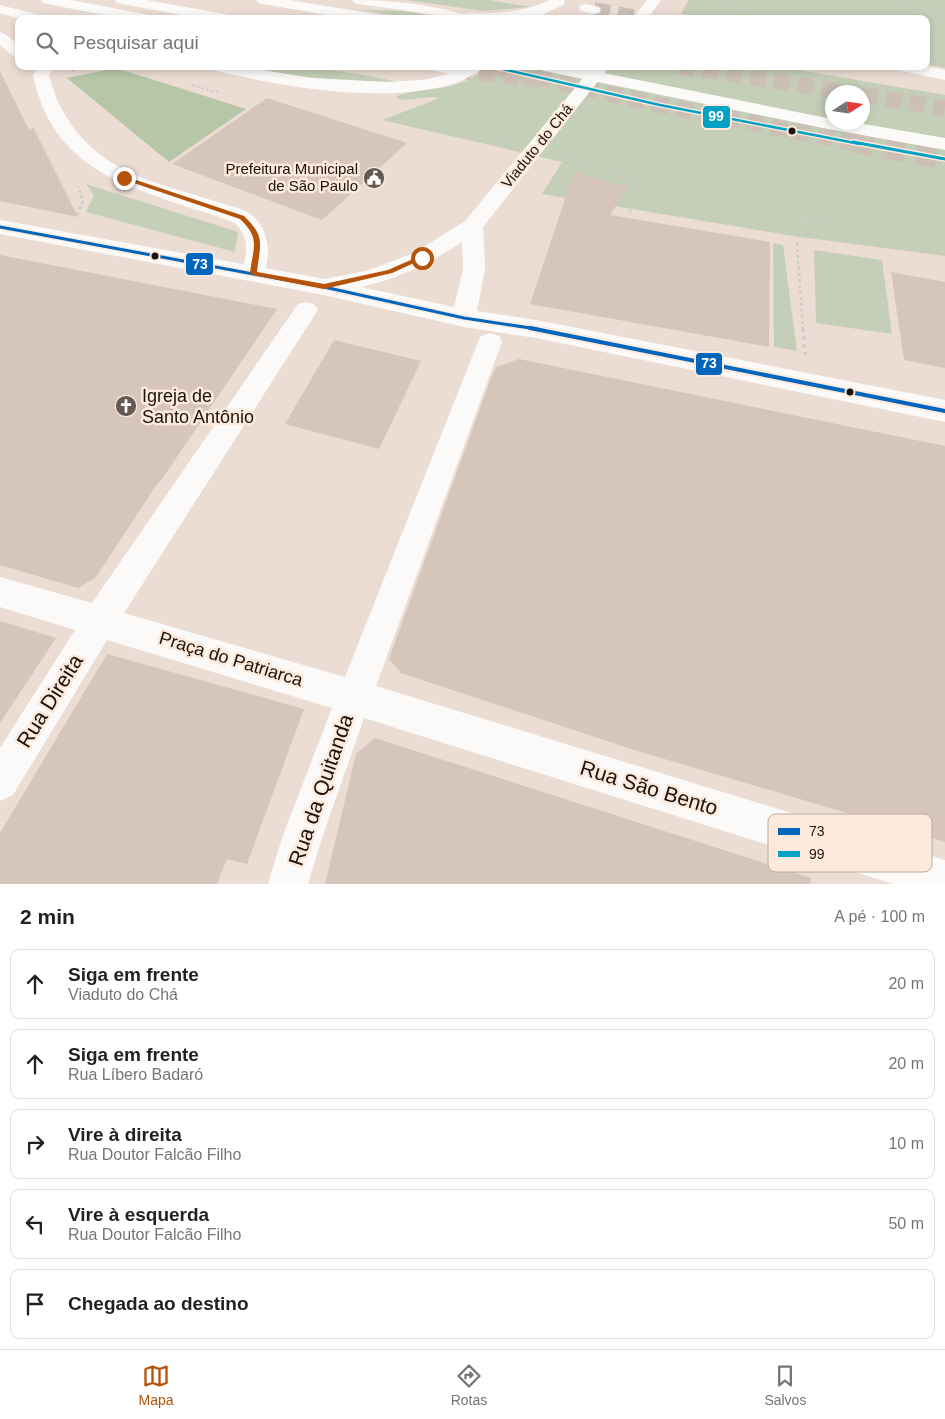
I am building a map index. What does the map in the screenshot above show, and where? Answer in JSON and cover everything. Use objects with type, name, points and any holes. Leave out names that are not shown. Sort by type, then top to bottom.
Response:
[{"type":"main road","points":[[48,0],[127,15]]},
{"type":"main road","points":[[122,0],[207,15]]},
{"type":"main road","points":[[263,0],[355,15]]},
{"type":"main road","points":[[359,0],[438,11],[452,15]]},
{"type":"main road","points":[[642,15],[654,0]]},
{"type":"main road","points":[[529,15],[552,1]]},
{"type":"main road","points":[[0,9],[23,15]]},
{"type":"main road","points":[[0,37],[15,50]]},
{"type":"main road","points":[[40,70],[44,93],[63,129],[82,150],[97,162],[124,178],[242,218],[252,228],[258,238],[253,273]]},
{"type":"main road","points":[[231,70],[254,76],[289,81],[377,88],[427,84],[460,76],[470,70]]},
{"type":"main road","points":[[564,70],[823,123],[945,144]]},
{"type":"main road","name":"Viaduto do Chá","points":[[315,298],[422,258],[473,225],[599,70]]},
{"type":"main road","points":[[919,70],[945,75]]},
{"type":"main road","points":[[464,318],[474,269],[473,225]]},
{"type":"main road","points":[[0,227],[253,273],[315,298],[536,329],[945,411]]},
{"type":"main road","points":[[0,592],[100,620],[315,298]]},
{"type":"main road","points":[[354,697],[490,342]]},
{"type":"main road","name":"Praça do Patriarca","points":[[100,620],[354,697]]},
{"type":"main road","name":"Rua Direita","points":[[0,782],[100,620]]},
{"type":"main road","name":"Rua São Bento","points":[[354,697],[768,825]]},
{"type":"main road","name":"Rua da Quitanda","points":[[288,884],[302,838],[354,697]]},
{"type":"main road","name":"Rua São Bento","points":[[919,872],[945,880]]},
{"type":"path","points":[[699,15],[708,0]]},
{"type":"path","points":[[722,0],[756,15]]},
{"type":"path","points":[[892,0],[915,4]]},
{"type":"path","points":[[913,0],[919,15]]},
{"type":"path","points":[[930,16],[945,10]]},
{"type":"path","points":[[930,27],[945,32]]},
{"type":"path","points":[[930,46],[945,46]]},
{"type":"path","points":[[71,71],[75,70]]},
{"type":"path","points":[[511,70],[501,84],[464,121],[483,136],[514,145]]},
{"type":"path","points":[[192,85],[216,92]]},
{"type":"path","points":[[805,220],[837,224],[832,204],[823,123]]},
{"type":"path","points":[[558,156],[604,168],[638,186],[630,212]]},
{"type":"path","points":[[75,217],[79,213],[83,201],[78,186]]},
{"type":"path","points":[[795,201],[805,220],[800,237]]},
{"type":"path","points":[[798,243],[806,364]]},
{"type":"green space","points":[[407,0],[489,0],[531,7],[483,11]]},
{"type":"green space","points":[[689,0],[945,0],[945,68],[930,65],[930,15],[684,15],[681,13]]},
{"type":"green space","points":[[361,10],[405,11],[427,15],[393,15]]},
{"type":"green space","points":[[106,70],[122,70],[246,109],[169,162],[67,78]]},
{"type":"green space","points":[[264,70],[328,70],[397,82],[359,81],[282,74]]},
{"type":"green space","points":[[485,70],[504,70],[502,77],[505,70],[799,70],[945,95],[945,256],[800,237],[542,194],[562,162],[382,120],[440,98],[429,97],[402,100],[397,99],[397,96],[466,81]]},
{"type":"green space","points":[[86,184],[238,232],[235,252],[86,212],[94,195]]},
{"type":"green space","points":[[773,243],[783,245],[797,351],[774,347]]},
{"type":"green space","points":[[814,250],[882,260],[892,334],[816,323]]},
{"type":"building","points":[[0,71],[29,130],[33,127],[78,217],[0,201]]},
{"type":"building","points":[[267,98],[407,143],[322,220],[172,164]]},
{"type":"building","points":[[574,172],[628,187],[610,215],[770,242],[769,347],[530,304]]},
{"type":"building","points":[[0,255],[277,309],[159,481],[96,577],[78,588],[0,565]]},
{"type":"building","points":[[891,272],[945,282],[945,368],[904,360]]},
{"type":"building","points":[[334,340],[421,361],[379,449],[285,424]]},
{"type":"building","points":[[519,359],[945,446],[945,842],[932,838],[932,814],[850,814],[634,750],[401,673],[389,659],[496,367]]},
{"type":"building","points":[[0,621],[56,638],[0,723]]},
{"type":"building","points":[[107,654],[304,709],[247,864],[227,859],[217,884],[0,884],[0,833]]},
{"type":"building","points":[[375,738],[768,864],[768,872],[792,872],[811,878],[810,884],[325,884],[356,754]]},
{"type":"tunnel","points":[[594,10],[621,15]]},
{"type":"tunnel","points":[[455,70],[542,80]]},
{"type":"tunnel","points":[[507,70],[660,105],[860,144]]},
{"type":"tunnel","points":[[705,70],[825,89]]},
{"type":"tunnel","points":[[870,96],[945,108]]},
{"type":"tunnel","points":[[853,142],[945,159]]},
{"type":"transit line","name":"99","points":[[505,70],[660,105],[945,159]]},
{"type":"transit line","name":"73","points":[[0,227],[324,287],[464,318],[536,329],[945,411]]},
{"type":"place","name":"Prefeitura Municipal de São Paulo","points":[[374,178]]},
{"type":"place","name":"Igreja de Santo Antônio","points":[[126,406]]},
{"type":"route","points":[[124,178],[242,218],[252,228],[258,238],[253,273],[324,287],[390,272],[422,258]]}]
